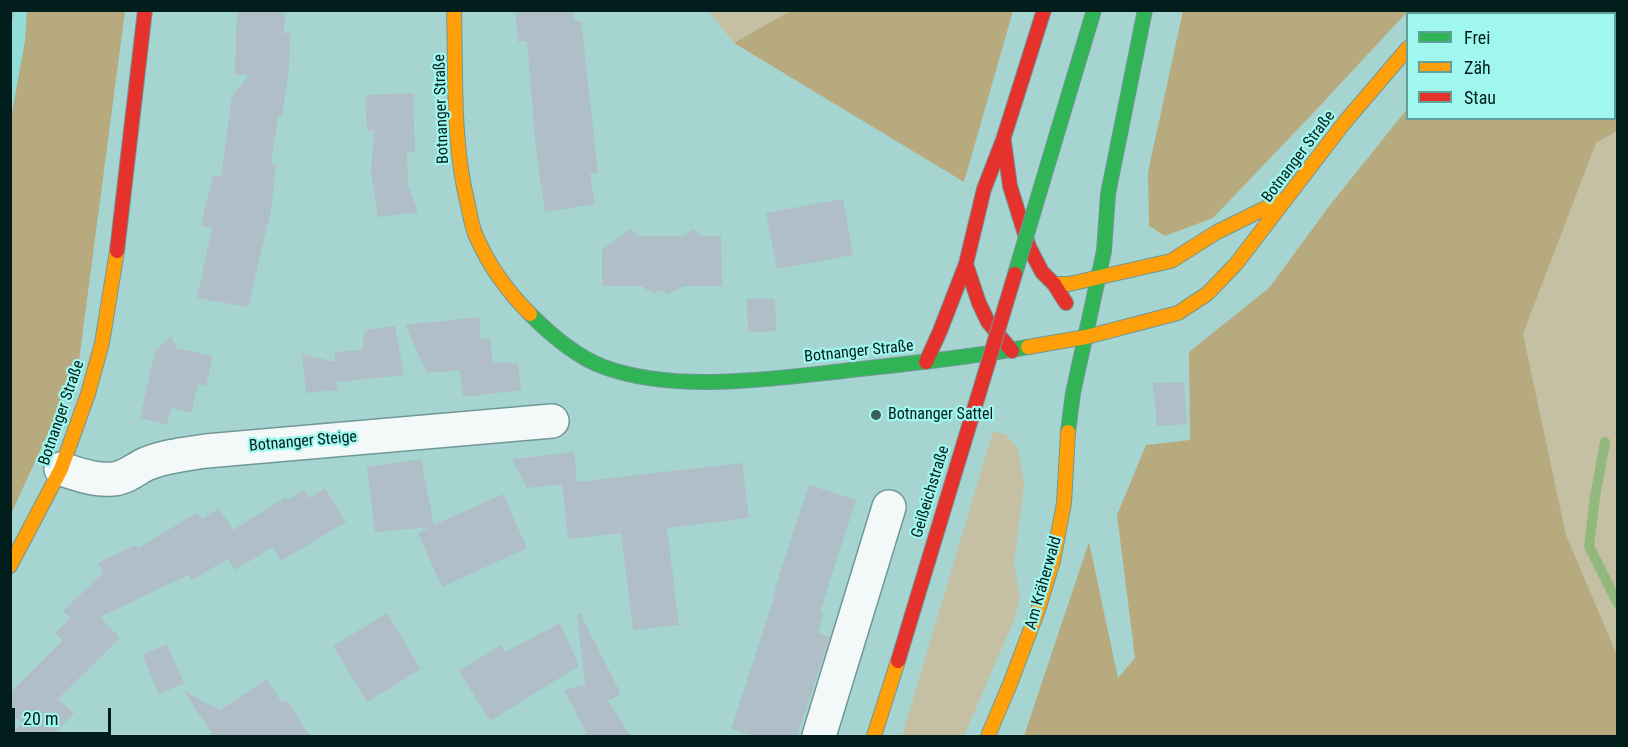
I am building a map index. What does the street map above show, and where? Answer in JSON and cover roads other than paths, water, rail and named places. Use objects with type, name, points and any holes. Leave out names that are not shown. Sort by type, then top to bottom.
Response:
[{"type":"main road","name":"Botnanger Straße","points":[[10,566],[61,469],[88,394],[102,343],[115,271],[145,10]]},
{"type":"main road","name":"Botnanger Straße","points":[[454,10],[457,124],[462,181],[475,234],[504,285],[544,327],[575,352],[603,367],[649,379],[719,382],[785,377],[1012,351],[1052,337],[1086,337],[1178,313],[1208,294],[1236,264],[1344,123],[1406,49]]},
{"type":"main road","points":[[926,362],[966,264],[984,189],[1003,140],[1044,10]]},
{"type":"main road","name":"Geißeichstraße","points":[[874,736],[1094,10]]},
{"type":"main road","points":[[1086,337],[1104,250],[1108,194],[1145,10]]},
{"type":"main road","points":[[1003,140],[1010,186],[1029,247],[1042,272],[1054,284],[1086,337]]},
{"type":"main road","points":[[1054,284],[1070,284],[1171,261],[1217,232],[1289,197]]},
{"type":"main road","points":[[966,264],[988,322],[1012,351]]},
{"type":"main road","points":[[1054,284],[1054,310]]},
{"type":"main road","name":"Am Kräherwald","points":[[988,736],[1038,610],[1053,561],[1064,503],[1069,422],[1086,337]]},
{"type":"street","name":"Botnanger Steige","points":[[61,469],[96,479],[114,480],[145,464],[169,456],[206,451],[552,421]]},
{"type":"street","points":[[819,736],[889,507]]},
{"type":"waterway","points":[[1605,442],[1589,546],[1618,604]]},
{"type":"railway","points":[[10,19],[12,10]]},
{"type":"place","name":"Botnanger Sattel","points":[[876,415]]}]
